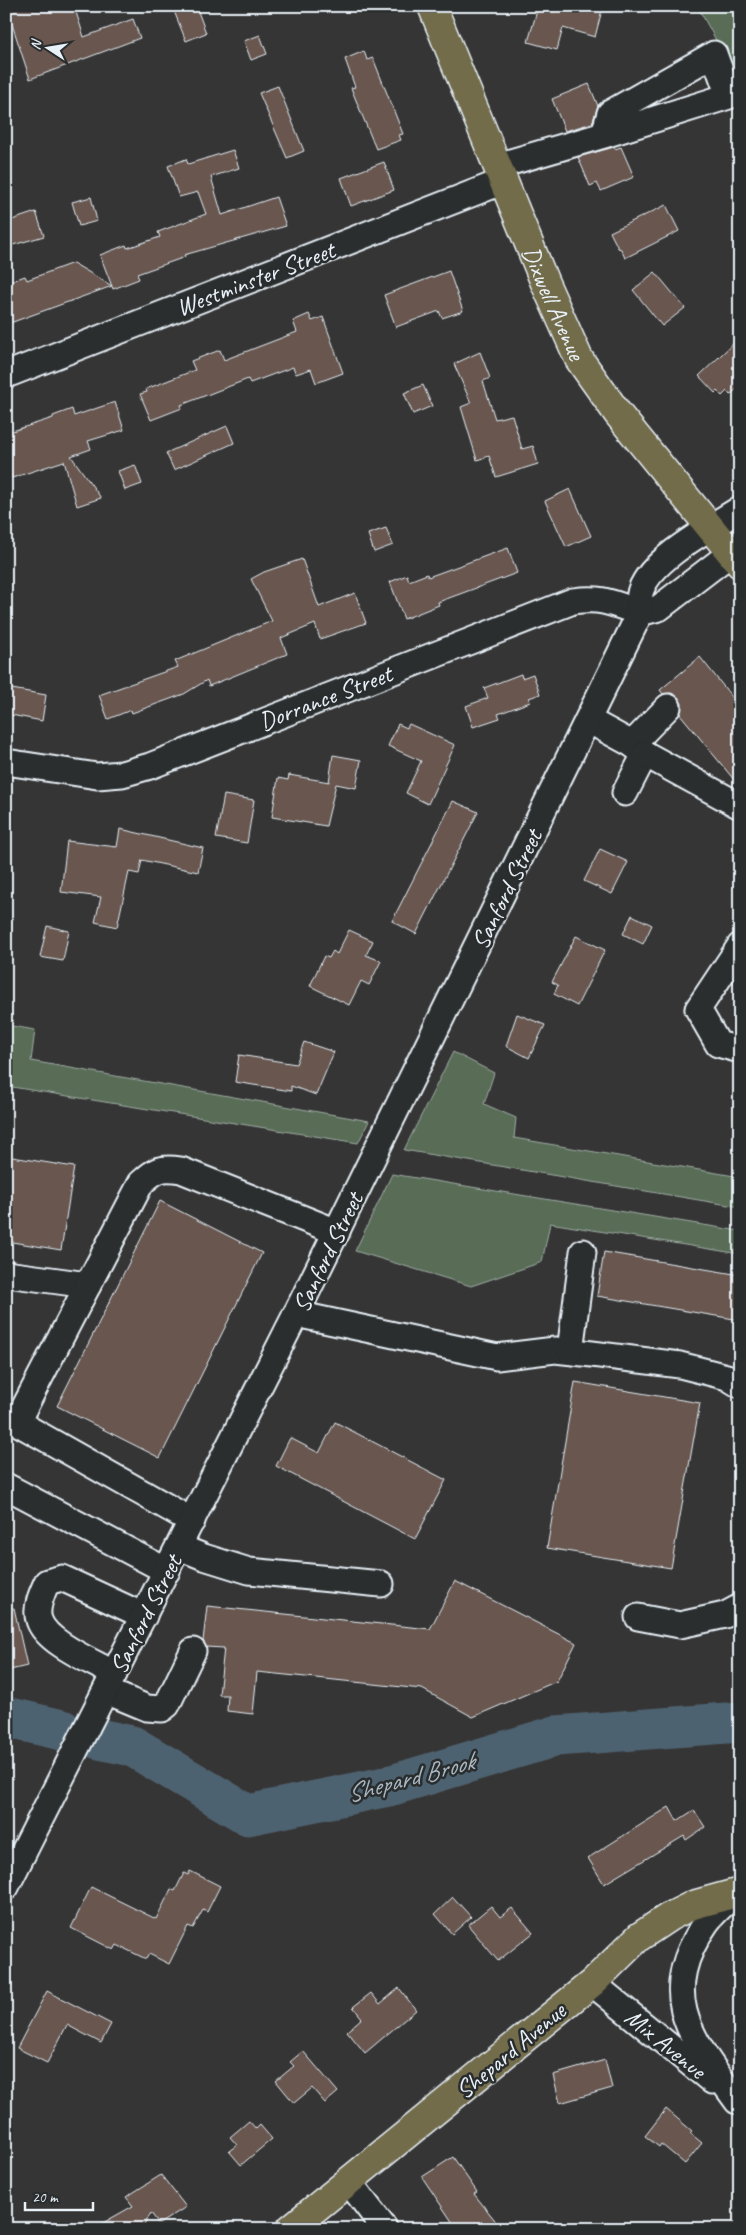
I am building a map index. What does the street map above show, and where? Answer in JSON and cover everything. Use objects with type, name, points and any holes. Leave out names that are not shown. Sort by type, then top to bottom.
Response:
[{"type":"main road","name":"Dixwell Avenue","points":[[432,6],[545,283],[579,359],[618,414],[711,528],[737,554]]},
{"type":"main road","name":"Shepard Avenue","points":[[290,2229],[592,1983],[639,1937],[669,1917],[693,1905],[738,1892]]},
{"type":"street","name":"Westminster Street","points":[[6,375],[500,174],[604,136],[729,96],[714,54],[610,112],[604,136]]},
{"type":"street","name":"Sanford Street","points":[[9,1876],[144,1616],[337,1232],[640,613],[640,592],[646,579],[675,551],[740,509]]},
{"type":"street","points":[[640,613],[659,608],[737,554]]},
{"type":"street","name":"Dorrance Street","points":[[6,762],[97,776],[122,774],[150,766],[573,601],[594,598],[640,613]]},
{"type":"street","points":[[624,793],[639,749],[668,706]]},
{"type":"street","points":[[588,720],[740,806]]},
{"type":"street","points":[[739,953],[698,1009],[718,1044],[740,1050]]},
{"type":"street","points":[[192,1521],[20,1424],[22,1412],[141,1183],[150,1174],[163,1167],[181,1170],[337,1232]]},
{"type":"street","points":[[570,1351],[583,1252]]},
{"type":"street","points":[[7,1275],[88,1285]]},
{"type":"street","points":[[296,1314],[497,1357],[556,1350],[570,1351],[680,1365],[727,1377],[740,1385]]},
{"type":"street","points":[[6,1486],[167,1570]]},
{"type":"street","points":[[179,1547],[250,1571],[381,1584]]},
{"type":"street","points":[[144,1616],[62,1578],[47,1582],[39,1599],[38,1619],[50,1637],[147,1708],[162,1709],[167,1705],[193,1651]]},
{"type":"street","points":[[638,1617],[680,1625],[725,1615],[740,1607]]},
{"type":"street","points":[[738,1892],[707,1922],[687,1959],[682,1988],[684,2016],[700,2050],[738,2102]]},
{"type":"street","name":"Mix Avenue","points":[[592,1983],[738,2102]]},
{"type":"street","points":[[349,2182],[385,2229]]},
{"type":"green space","points":[[697,6],[740,6],[740,83]]},
{"type":"green space","points":[[6,1025],[35,1030],[31,1061],[369,1121],[358,1143],[6,1086]]},
{"type":"green space","points":[[453,1052],[494,1073],[484,1104],[516,1118],[514,1138],[740,1177],[740,1207],[404,1150]]},
{"type":"green space","points":[[392,1174],[740,1231],[740,1254],[550,1223],[542,1262],[471,1286],[355,1251]]},
{"type":"building","points":[[6,6],[74,6],[84,37],[133,19],[140,38],[30,79]]},
{"type":"building","points":[[172,6],[196,6],[206,33],[186,41]]},
{"type":"building","points":[[556,6],[589,6],[602,10],[595,37],[563,28],[557,50],[528,42],[538,7],[554,12]]},
{"type":"building","points":[[260,35],[267,54],[251,60],[244,41]]},
{"type":"building","points":[[364,51],[367,60],[373,58],[403,134],[399,135],[401,140],[376,149],[351,88],[355,87],[345,59]]},
{"type":"building","points":[[589,84],[598,106],[592,123],[565,131],[552,99]]},
{"type":"building","points":[[278,86],[304,151],[287,158],[259,93]]},
{"type":"building","points":[[614,147],[615,149],[621,147],[634,177],[601,191],[597,183],[590,186],[578,157]]},
{"type":"building","points":[[233,150],[239,168],[211,177],[222,215],[276,197],[286,226],[184,255],[185,257],[137,274],[139,279],[113,289],[100,255],[126,245],[127,248],[160,237],[158,232],[206,214],[198,192],[179,197],[168,166],[186,159],[188,164]]},
{"type":"building","points":[[384,162],[394,190],[351,206],[341,178]]},
{"type":"building","points":[[91,197],[97,221],[79,226],[72,202]]},
{"type":"building","points":[[666,205],[679,231],[625,258],[610,232]]},
{"type":"building","points":[[36,212],[44,236],[6,247],[6,222]]},
{"type":"building","points":[[73,263],[112,286],[10,323],[6,313],[6,283],[25,276],[27,280]]},
{"type":"building","points":[[449,271],[463,311],[442,318],[439,311],[396,327],[384,295]]},
{"type":"building","points":[[655,272],[685,308],[662,326],[633,290]]},
{"type":"building","points":[[309,314],[312,321],[323,317],[343,373],[316,383],[311,369],[296,374],[293,367],[250,383],[248,379],[181,405],[182,408],[151,420],[140,394],[147,392],[146,389],[195,370],[191,361],[220,350],[224,360],[297,332],[293,321]]},
{"type":"building","points":[[740,337],[740,386],[730,395],[727,391],[722,396],[717,391],[715,393],[699,376]]},
{"type":"building","points":[[480,352],[490,378],[483,381],[495,419],[512,415],[522,449],[533,446],[538,464],[496,477],[489,456],[477,460],[461,407],[471,403],[454,364]]},
{"type":"building","points":[[423,385],[432,406],[413,414],[404,393]]},
{"type":"building","points":[[115,402],[124,430],[88,441],[91,449],[71,456],[101,498],[77,506],[64,461],[12,478],[6,458],[6,433],[53,418],[53,416],[72,409],[74,416]]},
{"type":"building","points":[[227,426],[234,443],[174,470],[166,453]]},
{"type":"building","points":[[135,465],[142,484],[125,490],[118,471]]},
{"type":"building","points":[[570,489],[591,536],[566,547],[545,501]]},
{"type":"building","points":[[386,528],[393,545],[374,552],[368,534]]},
{"type":"building","points":[[508,548],[517,573],[438,602],[439,605],[404,619],[390,582],[407,575],[409,581],[427,574],[428,577]]},
{"type":"building","points":[[302,559],[319,607],[355,593],[366,623],[320,639],[315,624],[281,638],[287,654],[209,686],[207,680],[184,694],[132,713],[131,710],[108,719],[99,695],[178,667],[175,661],[272,621],[251,579],[264,572]]},
{"type":"building","points":[[700,657],[740,707],[740,787],[680,714],[682,704],[678,697],[671,693],[663,694],[660,690]]},
{"type":"building","points":[[521,674],[522,678],[533,674],[540,694],[529,698],[530,702],[498,714],[500,718],[473,727],[466,706],[488,698],[484,688]]},
{"type":"building","points":[[6,688],[46,695],[42,721],[6,714]]},
{"type":"building","points":[[398,724],[407,728],[409,724],[455,745],[428,804],[406,793],[421,761],[388,746]]},
{"type":"building","points":[[333,755],[361,760],[356,788],[336,784],[326,826],[272,817],[278,778],[288,780],[289,775],[329,782]]},
{"type":"building","points":[[224,795],[254,800],[247,843],[216,838]]},
{"type":"building","points":[[453,801],[478,812],[416,934],[392,921]]},
{"type":"building","points":[[120,829],[203,848],[198,872],[142,860],[139,874],[129,872],[117,927],[95,922],[101,897],[61,892],[67,841],[117,847]]},
{"type":"building","points":[[600,849],[628,862],[612,894],[584,881]]},
{"type":"building","points":[[632,915],[652,925],[643,944],[623,934]]},
{"type":"building","points":[[47,926],[69,931],[63,961],[40,957]]},
{"type":"building","points":[[349,930],[373,941],[366,955],[381,961],[369,985],[361,981],[349,1005],[310,986],[324,956],[329,958],[333,951],[337,954]]},
{"type":"building","points":[[576,936],[605,950],[577,1006],[554,994],[558,985],[552,982]]},
{"type":"building","points":[[517,1014],[545,1025],[529,1058],[506,1046]]},
{"type":"building","points":[[304,1042],[334,1052],[316,1095],[291,1086],[291,1091],[235,1082],[239,1055],[296,1064]]},
{"type":"building","points":[[6,1156],[74,1167],[61,1250],[6,1241]]},
{"type":"building","points":[[160,1201],[262,1253],[160,1458],[57,1406]]},
{"type":"building","points":[[604,1252],[740,1275],[740,1320],[597,1296]]},
{"type":"building","points":[[575,1382],[700,1403],[671,1568],[547,1548]]},
{"type":"building","points":[[335,1422],[446,1480],[415,1539],[276,1466],[290,1438],[319,1453]]},
{"type":"building","points":[[455,1581],[576,1643],[557,1681],[473,1717],[422,1689],[257,1672],[253,1714],[227,1711],[228,1695],[219,1695],[224,1648],[206,1647],[203,1641],[207,1606],[430,1629]]},
{"type":"building","points":[[14,1608],[27,1666],[6,1671],[6,1609]]},
{"type":"building","points":[[669,1807],[677,1821],[694,1810],[705,1827],[686,1840],[684,1836],[604,1884],[588,1858]]},
{"type":"building","points":[[190,1871],[220,1886],[207,1912],[203,1910],[193,1928],[188,1926],[169,1964],[149,1954],[146,1959],[117,1945],[114,1950],[71,1928],[91,1887],[156,1919],[171,1889],[175,1891],[184,1873],[188,1875]]},
{"type":"building","points":[[453,1897],[471,1917],[452,1934],[435,1914]]},
{"type":"building","points":[[491,1906],[500,1917],[512,1908],[533,1933],[498,1961],[468,1925]]},
{"type":"building","points":[[399,1988],[416,2010],[365,2053],[347,2031],[362,2018],[353,2007],[371,1993],[380,2004]]},
{"type":"building","points":[[47,1991],[111,2024],[101,2043],[67,2025],[47,2063],[17,2048]]},
{"type":"building","points":[[303,2051],[338,2092],[325,2103],[312,2088],[294,2103],[276,2081],[294,2066],[290,2062]]},
{"type":"building","points":[[605,2060],[612,2088],[560,2103],[553,2075]]},
{"type":"building","points":[[666,2109],[692,2131],[690,2133],[702,2143],[685,2164],[661,2144],[659,2147],[645,2136]]},
{"type":"building","points":[[249,2121],[256,2129],[260,2125],[272,2139],[241,2165],[229,2151],[237,2145],[230,2137]]},
{"type":"building","points":[[453,2157],[477,2192],[474,2194],[502,2229],[457,2229],[422,2177]]},
{"type":"building","points":[[161,2175],[186,2207],[159,2224],[151,2213],[142,2229],[92,2229],[133,2206],[126,2197]]},
{"type":"waterway","name":"Shepard Brook","points":[[6,1717],[62,1730]]},
{"type":"waterway","name":"Shepard Brook","points":[[99,1739],[132,1746],[248,1815],[389,1786],[556,1736],[740,1722]]}]
